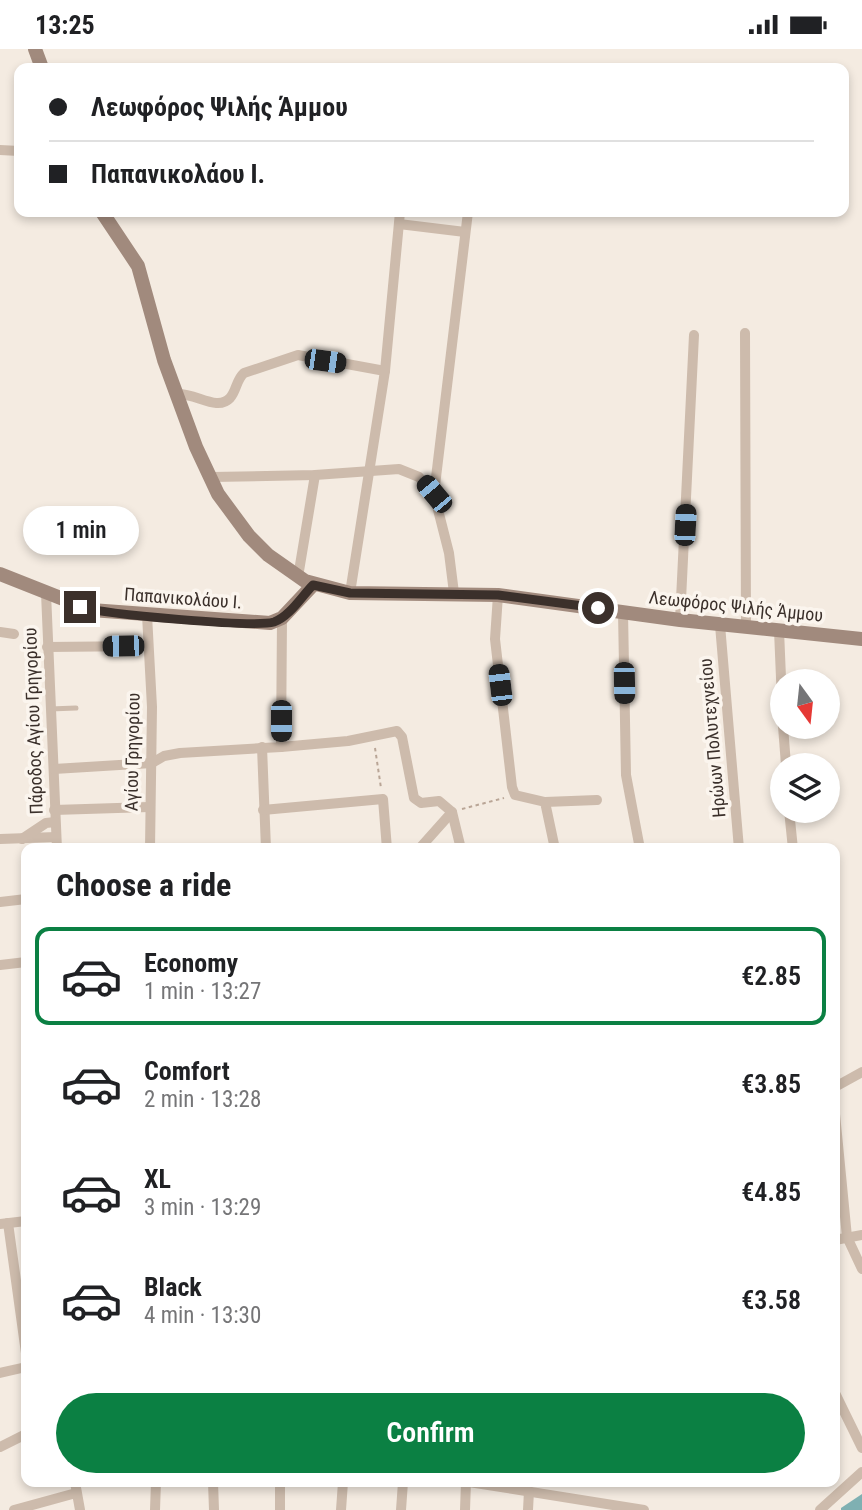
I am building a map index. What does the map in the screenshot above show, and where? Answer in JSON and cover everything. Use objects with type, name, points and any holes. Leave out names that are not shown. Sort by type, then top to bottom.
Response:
[{"type":"street","name":"Λεωφόρος Ψιλής Άμμου","points":[[105,217],[138,266],[176,394],[201,459],[238,524],[268,555],[298,577],[313,585],[350,593],[498,595],[720,625],[862,639]]},
{"type":"street","points":[[350,593],[385,371],[400,217]]},
{"type":"street","points":[[454,593],[449,553],[434,494],[467,217]]},
{"type":"street","points":[[399,224],[465,232]]},
{"type":"street","points":[[745,333],[746,627]]},
{"type":"street","points":[[680,620],[694,335]]},
{"type":"street","points":[[176,394],[188,392],[214,403],[223,403],[230,398],[238,379],[244,373],[298,355],[385,371]]},
{"type":"street","points":[[212,477],[408,470],[419,477],[434,494]]},
{"type":"street","points":[[298,577],[315,475]]},
{"type":"street","name":"Παπανικολάου Ι.","points":[[0,574],[91,610],[270,623],[282,618]]},
{"type":"street","points":[[281,747],[282,618],[313,585]]},
{"type":"street","name":"Πάροδος Αγίου Γρηγορίου","points":[[46,593],[56,843]]},
{"type":"street","points":[[498,595],[495,639],[510,780],[515,795],[545,802],[597,800]]},
{"type":"street","points":[[623,612],[626,775],[639,843]]},
{"type":"street","name":"Αγίου Γρηγορίου","points":[[147,615],[152,763],[149,843]]},
{"type":"street","name":"Ηρώων Πολυτεχνείου","points":[[720,625],[738,843]]},
{"type":"street","points":[[779,630],[781,669]]},
{"type":"street","points":[[0,632],[14,634]]},
{"type":"street","points":[[47,647],[148,646]]},
{"type":"street","points":[[54,769],[152,763],[164,756],[180,753],[281,747],[397,731],[402,737],[414,799],[421,803],[439,801],[452,812],[460,843]]},
{"type":"street","points":[[262,747],[266,843]]},
{"type":"street","points":[[263,810],[383,799],[387,843]]},
{"type":"street","points":[[545,802],[554,843]]},
{"type":"street","points":[[54,810],[149,807]]},
{"type":"street","points":[[424,843],[452,812]]},
{"type":"street","points":[[22,839],[46,823],[55,822]]},
{"type":"street","points":[[790,823],[792,843]]},
{"type":"street","points":[[0,839],[56,837]]},
{"type":"street","points":[[0,901],[21,899]]},
{"type":"street","points":[[0,965],[21,963]]},
{"type":"street","points":[[840,1084],[862,1072]]},
{"type":"street","points":[[840,1165],[847,1237],[862,1269]]},
{"type":"street","points":[[4,1224],[21,1324]]},
{"type":"street","points":[[840,1239],[862,1235]]},
{"type":"street","points":[[0,1373],[21,1368]]},
{"type":"street","points":[[840,1404],[862,1448]]},
{"type":"street","points":[[0,1447],[21,1436]]},
{"type":"street","points":[[820,1510],[862,1472]]},
{"type":"street","points":[[155,1510],[156,1487]]},
{"type":"street","points":[[213,1487],[214,1510]]},
{"type":"street","points":[[280,1487],[280,1510]]},
{"type":"street","points":[[341,1510],[343,1487]]},
{"type":"street","points":[[401,1510],[403,1487]]},
{"type":"street","points":[[465,1510],[467,1487]]},
{"type":"street","points":[[512,1487],[644,1510]]},
{"type":"street","points":[[562,1495],[564,1487]]},
{"type":"street","points":[[14,1510],[76,1488],[80,1510]]},
{"type":"street","points":[[528,1510],[529,1490]]},
{"type":"lane","points":[[50,709],[76,708]]},
{"type":"path","points":[[373,736],[383,799]]},
{"type":"path","points":[[452,812],[515,795]]},
{"type":"water","points":[[862,1494],[862,1510],[841,1510],[841,1508]]},
{"type":"route","points":[[80,607],[209,621],[270,623],[282,618],[313,585],[350,593],[498,595],[598,608]]}]
